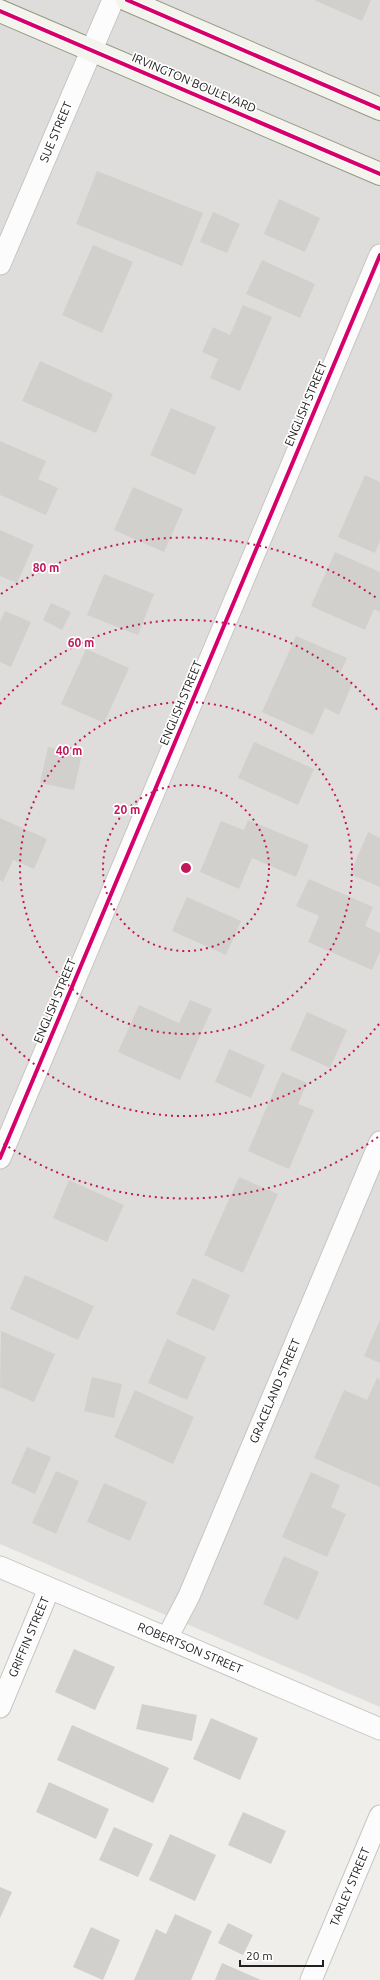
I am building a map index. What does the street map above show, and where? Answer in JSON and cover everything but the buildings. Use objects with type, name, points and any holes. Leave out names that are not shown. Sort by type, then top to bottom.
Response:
[{"type":"main road","points":[[127,0],[380,109]]},
{"type":"main road","name":"IRVINGTON BOULEVARD","points":[[0,10],[380,174]]},
{"type":"street","name":"SUE STREET","points":[[0,264],[113,0]]},
{"type":"street","name":"ENGLISH STREET","points":[[0,1158],[380,255]]},
{"type":"street","name":"GRACELAND STREET","points":[[167,1638],[189,1596],[380,1142]]},
{"type":"street","name":"ROBERTSON STREET","points":[[0,1567],[380,1729]]},
{"type":"street","name":"GRIFFIN STREET","points":[[0,1707],[49,1589]]},
{"type":"street","name":"TARLEY STREET","points":[[311,1980],[380,1816]]},
{"type":"shaded area","points":[[0,0],[380,0],[380,1707],[0,1544]]},
{"type":"cycle path","points":[[127,0],[380,109]]},
{"type":"cycle path","points":[[0,11],[380,174]]},
{"type":"cycle path","points":[[0,1158],[380,255]]}]
